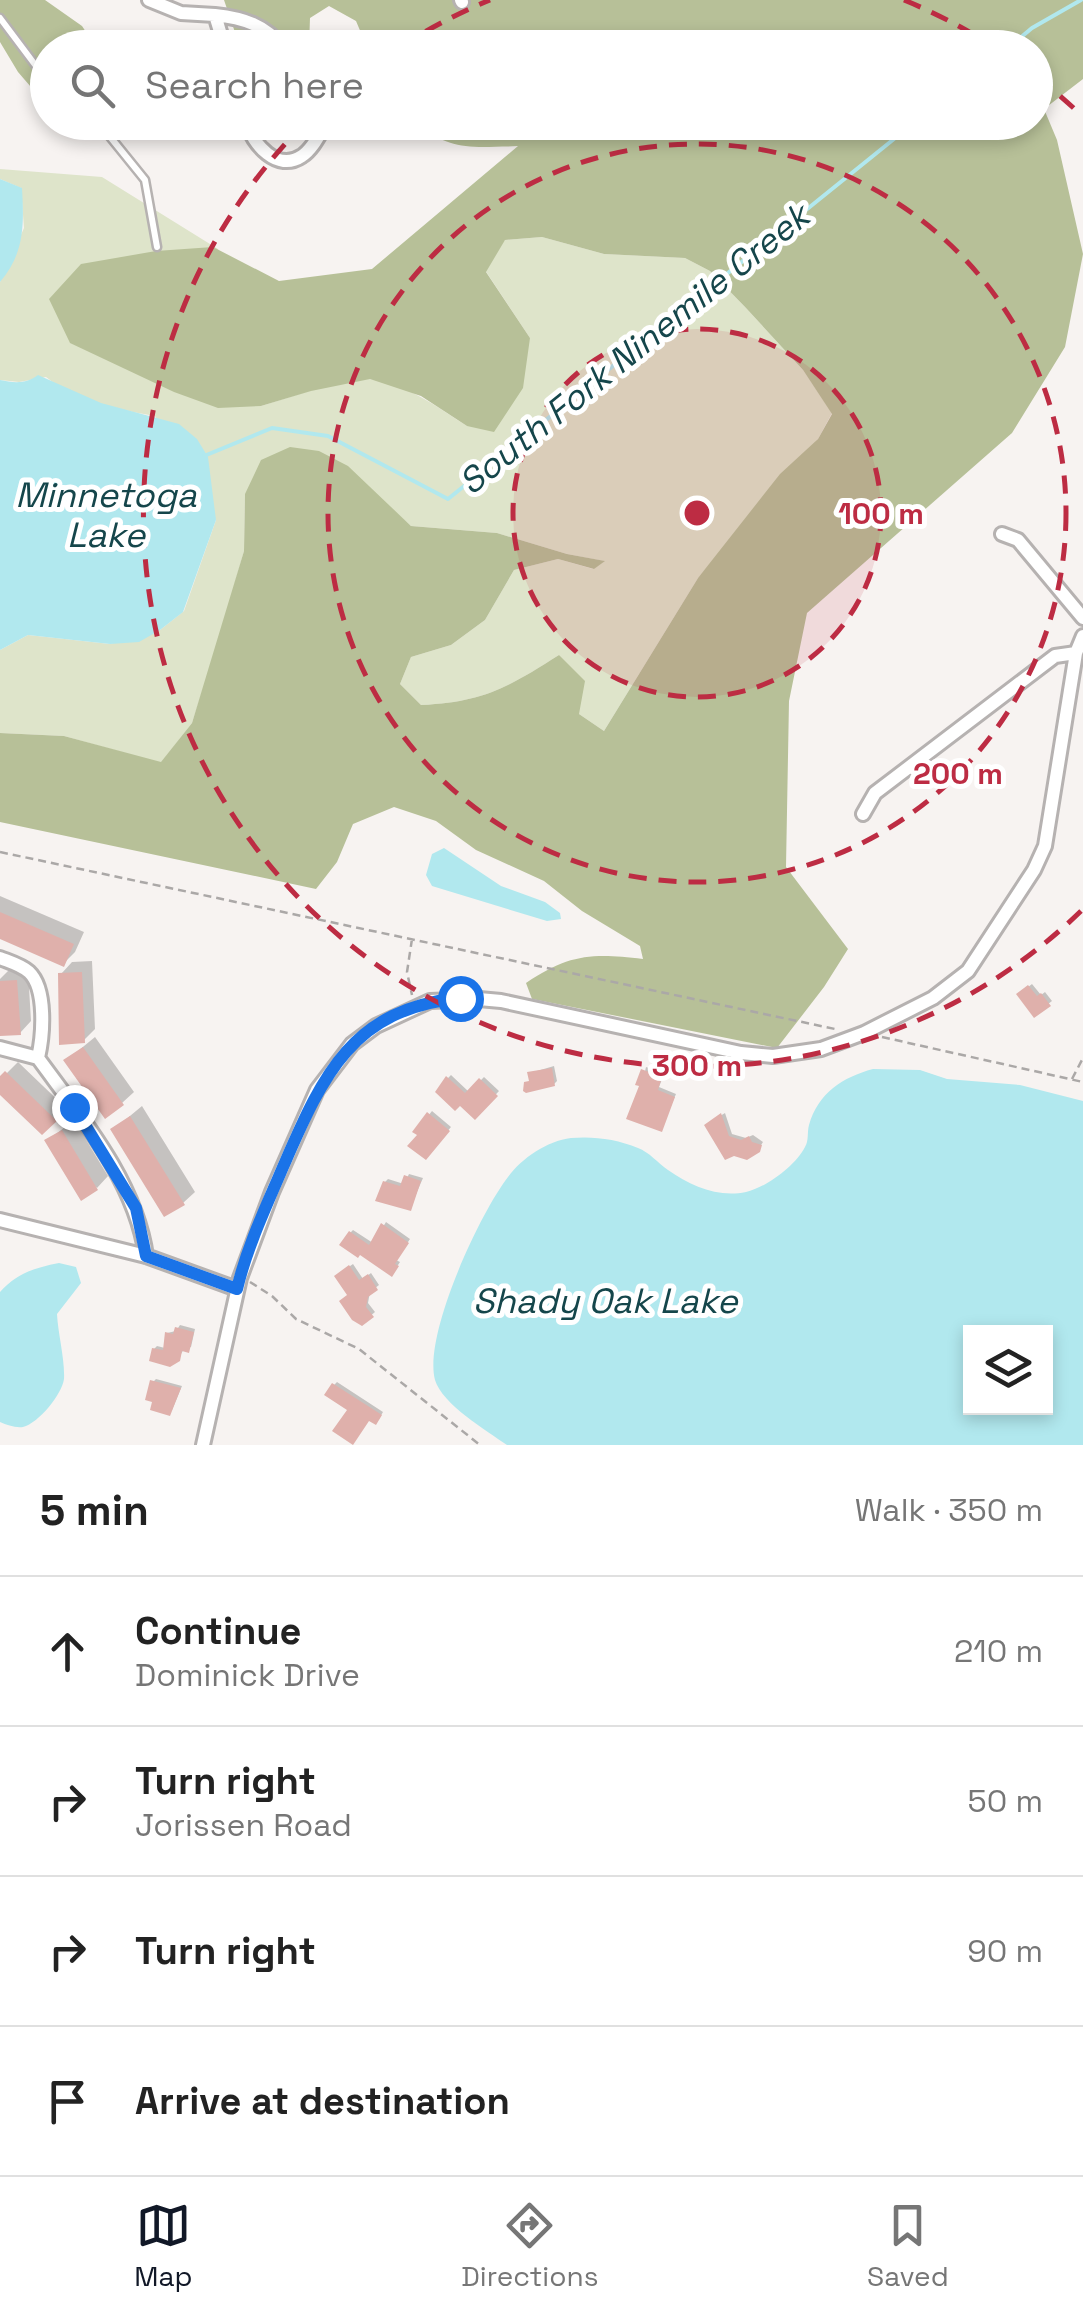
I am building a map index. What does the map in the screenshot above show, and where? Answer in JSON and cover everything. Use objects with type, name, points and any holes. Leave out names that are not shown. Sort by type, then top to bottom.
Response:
[{"type":"street","points":[[149,0],[181,13],[215,16],[266,30]]},
{"type":"street","points":[[215,16],[219,30]]},
{"type":"street","points":[[254,140],[264,152],[286,161],[304,156],[314,140]]},
{"type":"street","points":[[1002,534],[1018,540],[1083,618]]},
{"type":"street","points":[[203,1445],[249,1249],[316,1090],[352,1044],[376,1026],[417,1006],[460,998],[501,1001],[773,1056],[821,1049],[864,1033],[933,998],[968,971],[1034,870],[1051,824],[1076,654],[1083,636]]},
{"type":"street","points":[[863,814],[876,793],[1054,656],[1076,654]]},
{"type":"street","points":[[0,958],[26,970],[39,989],[38,1058]]},
{"type":"street","points":[[0,1048],[38,1058],[74,1107],[132,1199],[146,1256]]},
{"type":"street","points":[[0,1220],[243,1285]]},
{"type":"lane","points":[[0,18],[30,58]]},
{"type":"lane","points":[[113,140],[145,180],[157,247]]},
{"type":"path","points":[[0,852],[1083,1082]]},
{"type":"path","points":[[412,940],[408,972],[413,997]]},
{"type":"path","points":[[1072,1080],[1083,1058]]},
{"type":"path","points":[[243,1285],[265,1290],[296,1319],[360,1349],[480,1445]]},
{"type":"green space","points":[[0,0],[45,0],[85,30],[30,30],[30,86],[0,42]]},
{"type":"green space","points":[[224,0],[1083,0],[1083,79],[1053,102],[1053,30],[360,30],[356,21],[329,6],[310,18],[310,30],[234,30]]},
{"type":"green space","points":[[1053,130],[1057,140],[1083,254],[1065,347],[1012,433],[807,613],[789,701],[786,867],[848,949],[777,1048],[532,999],[526,983],[555,966],[595,956],[643,959],[640,946],[582,911],[544,881],[476,850],[436,821],[394,807],[353,824],[337,862],[316,889],[0,822],[0,733],[64,736],[161,762],[192,723],[244,551],[245,494],[261,460],[290,447],[319,451],[348,466],[411,526],[497,533],[605,561],[594,569],[558,559],[514,570],[485,620],[451,645],[411,657],[400,684],[421,705],[461,701],[509,685],[559,655],[585,681],[579,714],[604,731],[698,578],[780,474],[818,439],[832,414],[803,370],[710,271],[685,258],[604,254],[542,237],[505,240],[486,272],[530,338],[523,388],[494,432],[467,426],[421,396],[370,379],[261,406],[218,408],[174,392],[70,343],[49,299],[81,264],[156,251],[213,247],[279,281],[372,269],[518,146],[461,145],[445,140],[1053,140]]},
{"type":"green space","points":[[0,169],[102,177],[218,249],[261,406],[355,380],[380,380],[433,404],[467,426],[530,338],[481,264],[505,240],[542,237],[604,254],[685,258],[710,271],[803,370],[832,413],[818,439],[698,578],[604,731],[579,714],[559,655],[509,685],[461,701],[421,705],[400,684],[411,657],[451,645],[485,620],[514,570],[558,559],[593,569],[604,561],[497,533],[411,526],[384,502],[245,494],[244,551],[218,642],[192,723],[161,763],[64,736],[0,733],[0,650],[28,635],[110,644],[160,630],[184,611],[216,520],[155,416],[84,398],[46,377],[19,382],[0,380],[0,282],[24,228],[21,188],[0,179]]},
{"type":"water","points":[[0,179],[22,188],[23,214],[18,249],[0,282]]},
{"type":"water","name":"Minnetoga Lake","points":[[38,375],[101,403],[179,424],[197,439],[208,457],[216,520],[183,612],[139,642],[110,644],[28,635],[0,650],[0,380],[20,382]]},
{"type":"water","points":[[444,848],[501,886],[545,902],[560,913],[561,919],[547,921],[432,886],[426,875],[432,854]]},
{"type":"water","name":"Shady Oak Lake","points":[[873,1069],[920,1070],[947,1079],[1020,1085],[1083,1101],[1083,1445],[507,1445],[446,1398],[435,1380],[434,1360],[445,1305],[469,1245],[496,1194],[528,1157],[562,1140],[605,1139],[642,1150],[695,1186],[725,1193],[746,1192],[771,1181],[795,1161],[806,1145],[813,1114],[825,1095],[842,1082]]},
{"type":"water","points":[[59,1263],[76,1267],[81,1283],[57,1314],[64,1379],[49,1407],[36,1420],[23,1427],[8,1425],[0,1422],[0,1292],[26,1272]]},
{"type":"building","points":[[0,912],[74,944],[64,967],[0,939]]},
{"type":"building","points":[[82,972],[85,1043],[59,1045],[58,973]]},
{"type":"building","points":[[17,980],[21,1035],[0,1036],[0,981]]},
{"type":"building","points":[[1028,985],[1051,1006],[1034,1018],[1016,994]]},
{"type":"building","points":[[83,1047],[124,1105],[105,1119],[63,1060]]},
{"type":"building","points":[[552,1068],[555,1086],[523,1091],[524,1082],[529,1081],[527,1072]]},
{"type":"building","points":[[641,1069],[662,1077],[658,1090],[675,1097],[662,1132],[626,1119]]},
{"type":"building","points":[[5,1071],[57,1121],[42,1135],[0,1095],[0,1076]]},
{"type":"building","points":[[446,1076],[465,1093],[479,1078],[498,1096],[475,1120],[460,1106],[455,1111],[435,1092]]},
{"type":"building","points":[[427,1112],[450,1131],[426,1160],[407,1146],[417,1135],[412,1132]]},
{"type":"building","points":[[721,1113],[729,1136],[741,1140],[749,1136],[752,1142],[762,1145],[760,1152],[747,1160],[734,1156],[725,1160],[704,1125]]},
{"type":"building","points":[[130,1116],[185,1205],[164,1217],[110,1129]]},
{"type":"building","points":[[62,1130],[98,1190],[81,1201],[44,1140]]},
{"type":"building","points":[[404,1175],[421,1181],[411,1211],[375,1201],[383,1181],[400,1186]]},
{"type":"building","points":[[381,1223],[409,1243],[395,1264],[399,1266],[392,1277],[339,1245],[349,1231],[369,1245]]},
{"type":"building","points":[[349,1265],[359,1280],[368,1274],[378,1290],[368,1297],[366,1307],[374,1317],[362,1326],[352,1320],[339,1301],[347,1295],[334,1276]]},
{"type":"building","points":[[175,1327],[194,1332],[189,1353],[182,1351],[180,1361],[170,1367],[149,1361],[152,1348],[163,1350],[165,1332],[173,1334]]},
{"type":"building","points":[[150,1380],[181,1388],[170,1416],[150,1410],[152,1402],[145,1400]]},
{"type":"building","points":[[332,1383],[382,1415],[376,1425],[369,1421],[353,1445],[332,1431],[347,1410],[324,1395]]},
{"type":"waterway","name":"South Fork Ninemile Creek","points":[[1030,30],[1081,0]]},
{"type":"waterway","name":"South Fork Ninemile Creek","points":[[204,456],[272,428],[328,436],[448,499],[893,140]]},
{"type":"route","points":[[74,1107],[132,1199],[146,1256],[237,1289],[272,1192],[316,1090],[332,1066],[352,1044],[390,1018],[430,1001],[460,998]]}]
